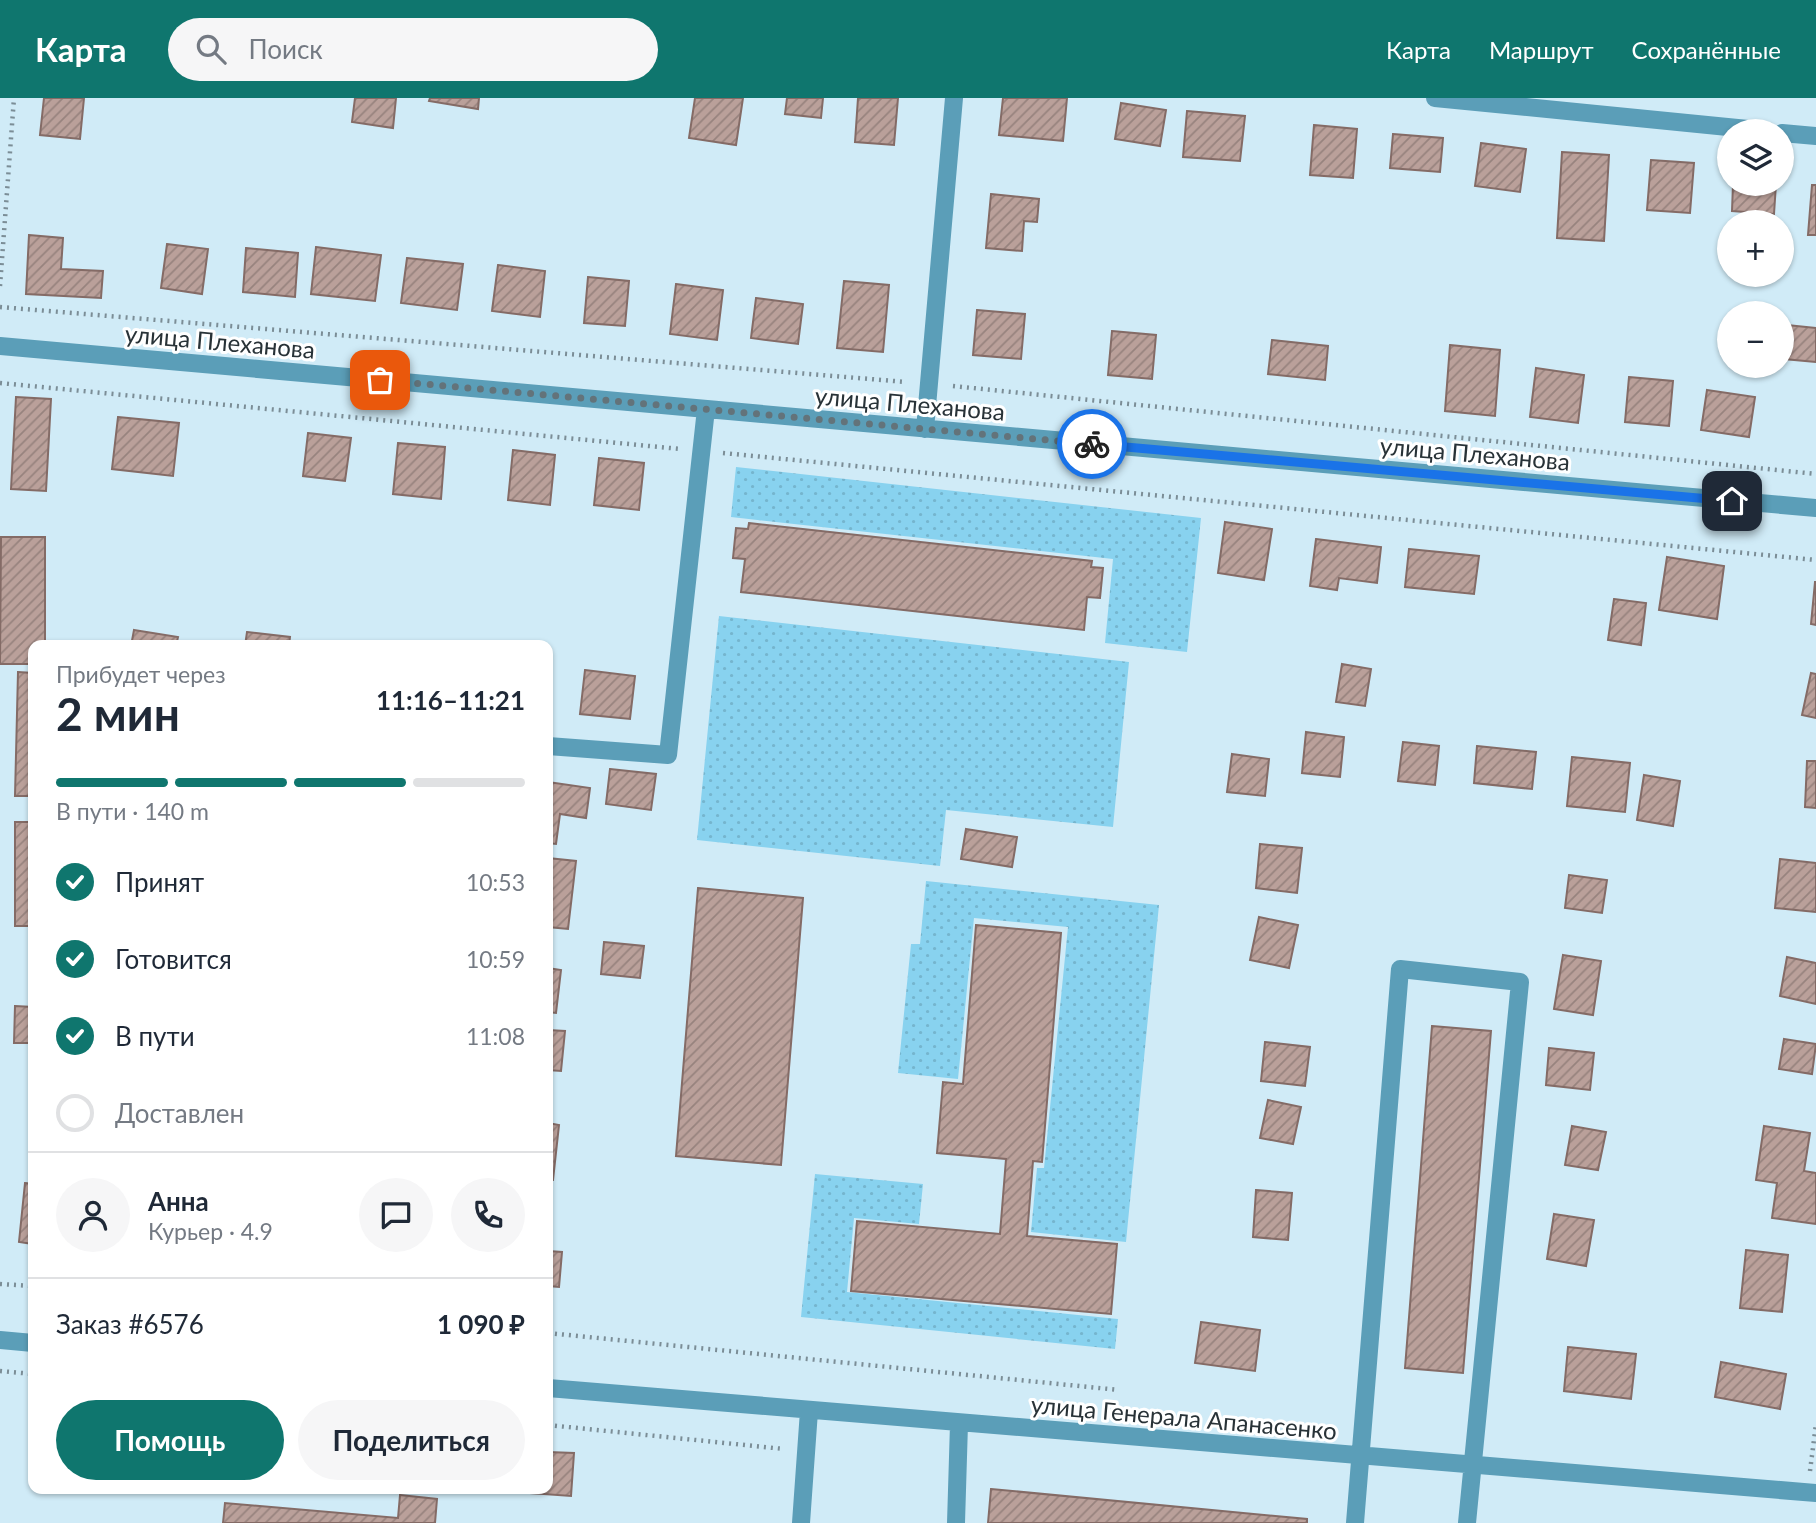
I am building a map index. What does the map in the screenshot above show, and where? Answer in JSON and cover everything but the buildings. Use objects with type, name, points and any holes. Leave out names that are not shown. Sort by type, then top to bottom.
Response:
[{"type":"street","points":[[925,429],[954,98]]},
{"type":"street","points":[[1435,98],[1717,126]]},
{"type":"street","points":[[1794,133],[1816,136]]},
{"type":"street","name":"улица Плеханова","points":[[0,346],[1816,508]]},
{"type":"street","points":[[553,746],[668,755],[706,410]]},
{"type":"street","points":[[1355,1523],[1399,969],[1520,982],[1467,1523]]},
{"type":"street","points":[[0,1340],[28,1343]]},
{"type":"street","name":"улица Генерала Апанасенко","points":[[553,1388],[1811,1493]]},
{"type":"street","points":[[801,1523],[809,1411]]},
{"type":"street","points":[[956,1523],[959,1424]]},
{"type":"path","points":[[0,286],[14,98]]},
{"type":"path","points":[[0,383],[1816,560]]},
{"type":"path","points":[[0,1283],[28,1286]]},
{"type":"path","points":[[553,1333],[1119,1390]]},
{"type":"path","points":[[0,1371],[28,1374]]},
{"type":"path","points":[[1811,1493],[1816,1424]]},
{"type":"path","points":[[553,1426],[806,1451]]},
{"type":"shaded area","points":[[736,467],[1201,518],[1187,652],[1105,643],[1113,559],[731,517]]},
{"type":"shaded area","points":[[719,616],[1129,662],[1113,827],[946,810],[940,866],[697,840]]},
{"type":"shaded area","points":[[926,881],[1159,905],[1126,1242],[1031,1232],[1037,1168],[1044,1168],[1068,927],[974,918],[958,1079],[898,1073],[911,944],[920,944]]},
{"type":"shaded area","points":[[815,1174],[923,1184],[919,1224],[854,1218],[847,1292],[1118,1319],[1115,1349],[801,1317]]},
{"type":"way so far","points":[[380,380],[1092,444]]},
{"type":"route","points":[[1092,444],[1732,501]]}]
